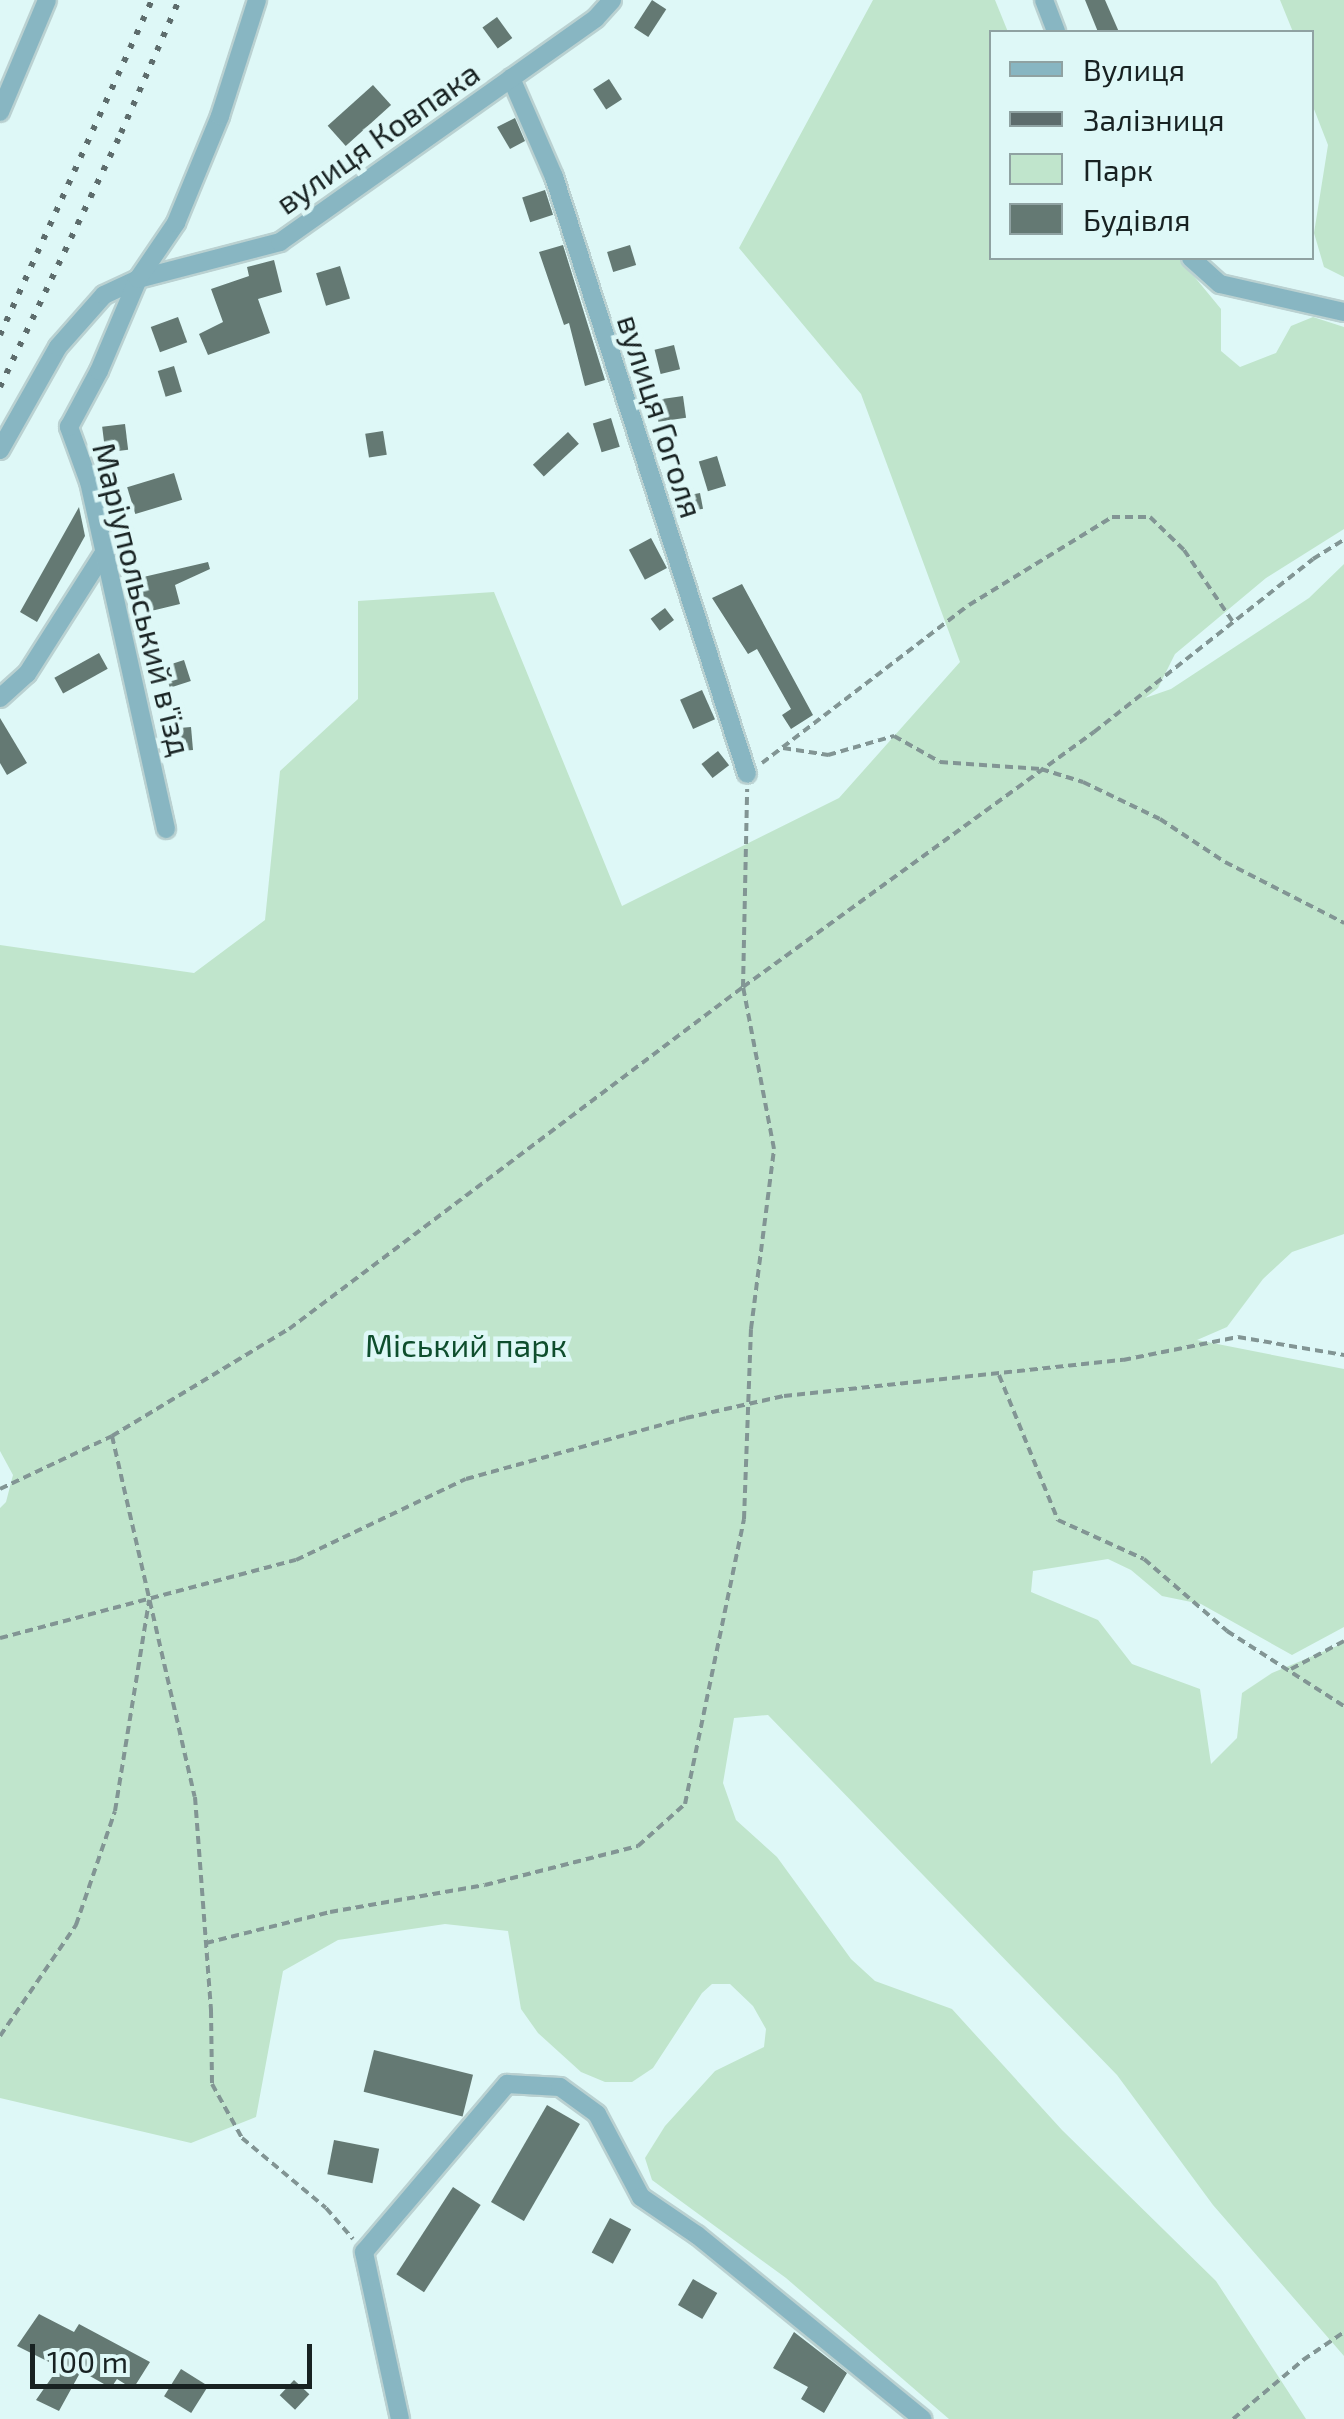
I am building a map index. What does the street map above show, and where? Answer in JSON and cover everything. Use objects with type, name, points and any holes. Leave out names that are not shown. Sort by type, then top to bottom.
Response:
[{"type":"street","points":[[0,112],[47,0]]},
{"type":"street","points":[[138,278],[176,223],[220,116],[257,0]]},
{"type":"street","name":"вулиця Ковпака","points":[[0,450],[58,347],[104,295],[138,278],[280,242],[596,18],[612,0]]},
{"type":"street","points":[[1044,0],[1055,30]]},
{"type":"street","name":"вулиця Гоголя","points":[[511,78],[554,177],[747,774]]},
{"type":"street","points":[[1194,260],[1220,284],[1344,312]]},
{"type":"street","name":"Маріупольський в'їзд","points":[[138,278],[99,371],[69,427],[89,482],[166,829]]},
{"type":"street","points":[[0,698],[27,674],[105,550]]},
{"type":"street","points":[[400,2419],[364,2252],[506,2084],[560,2087],[597,2114],[641,2197],[697,2235],[923,2419]]},
{"type":"path","points":[[206,1943],[330,1912],[485,1885],[638,1846],[685,1804],[744,1518],[751,1329],[774,1149],[743,988],[747,774],[969,605],[1112,517],[1150,517],[1184,550],[1232,622]]},
{"type":"path","points":[[0,1489],[112,1436],[288,1328],[1344,540]]},
{"type":"path","points":[[783,748],[828,755],[894,736],[940,762],[1040,770],[1083,782],[1160,819],[1225,862],[1344,923]]},
{"type":"path","points":[[0,1638],[296,1560],[466,1478],[784,1396],[1123,1360],[1238,1337],[1344,1355]]},
{"type":"path","points":[[999,1375],[1058,1520],[1144,1559],[1226,1631],[1344,1706]]},
{"type":"path","points":[[112,1436],[194,1796],[212,2084],[242,2138],[272,2168],[326,2208],[364,2252]]},
{"type":"path","points":[[0,2036],[76,1925],[115,1810],[150,1596]]},
{"type":"path","points":[[1291,1669],[1344,1640]]},
{"type":"path","points":[[1233,2419],[1303,2360],[1344,2332]]},
{"type":"green space","name":"Міський парк","points":[[873,0],[995,0],[1007,30],[989,30],[989,260],[1181,260],[1221,309],[1221,351],[1240,367],[1276,353],[1291,326],[1313,317],[1344,327],[1344,529],[1266,578],[1175,654],[1158,688],[1145,698],[1171,689],[1309,598],[1344,564],[1344,1234],[1292,1252],[1263,1279],[1227,1327],[1197,1340],[1344,1369],[1344,1627],[1292,1655],[1201,1604],[1162,1596],[1131,1570],[1108,1559],[1033,1571],[1031,1592],[1098,1620],[1132,1664],[1200,1689],[1211,1764],[1237,1738],[1242,1693],[1272,1673],[1344,1643],[1344,2356],[1213,2205],[1117,2075],[768,1715],[734,1718],[723,1783],[736,1820],[777,1857],[851,1959],[875,1981],[952,2009],[1062,2130],[1216,2281],[1306,2419],[949,2419],[786,2278],[652,2180],[645,2158],[665,2126],[715,2071],[764,2047],[766,2029],[753,2006],[730,1984],[712,1984],[702,1993],[653,2068],[632,2082],[605,2082],[581,2072],[538,2033],[521,2009],[508,1931],[445,1924],[338,1940],[283,1971],[256,2117],[191,2143],[0,2098],[0,1508],[6,1502],[13,1475],[0,1451],[0,945],[194,973],[265,920],[280,771],[358,699],[358,601],[494,592],[622,906],[839,798],[960,662],[861,394],[739,248]]},
{"type":"green space","points":[[1280,0],[1344,0],[1344,277],[1324,267],[1314,233],[1328,145],[1314,109],[1314,30],[1292,30]]},
{"type":"building","points":[[652,0],[666,9],[648,37],[634,28]]},
{"type":"building","points":[[1085,0],[1105,0],[1118,30],[1097,30]]},
{"type":"building","points":[[497,17],[512,38],[498,49],[482,28]]},
{"type":"building","points":[[609,79],[622,99],[606,109],[593,89]]},
{"type":"building","points":[[373,85],[391,105],[346,146],[328,126]]},
{"type":"building","points":[[515,118],[525,141],[510,149],[497,127]]},
{"type":"building","points":[[545,190],[553,215],[530,222],[522,197]]},
{"type":"building","points":[[563,245],[605,380],[585,386],[569,323],[564,325],[539,252]]},
{"type":"building","points":[[630,245],[636,265],[613,272],[607,252]]},
{"type":"building","points":[[274,260],[282,292],[258,299],[270,333],[208,355],[199,334],[223,322],[211,289],[249,276],[247,267]]},
{"type":"building","points":[[340,266],[350,299],[326,306],[316,273]]},
{"type":"building","points":[[178,317],[187,342],[160,352],[151,327]]},
{"type":"building","points":[[674,345],[680,369],[661,374],[655,350]]},
{"type":"building","points":[[174,366],[182,392],[166,397],[158,371]]},
{"type":"building","points":[[683,396],[686,418],[658,422],[655,400]]},
{"type":"building","points":[[611,418],[620,447],[602,452],[593,424]]},
{"type":"building","points":[[125,424],[128,450],[105,453],[102,427]]},
{"type":"building","points":[[383,431],[387,455],[369,458],[365,434]]},
{"type":"building","points":[[568,432],[579,444],[544,476],[533,465]]},
{"type":"building","points":[[717,456],[726,486],[708,491],[699,462]]},
{"type":"building","points":[[174,473],[182,500],[135,514],[127,487]]},
{"type":"building","points":[[700,493],[703,509],[674,514],[671,499]]},
{"type":"building","points":[[79,507],[85,536],[37,622],[20,612]]},
{"type":"building","points":[[651,538],[667,568],[645,580],[629,550]]},
{"type":"building","points":[[208,562],[210,569],[175,585],[180,604],[147,612],[139,578]]},
{"type":"building","points":[[742,584],[813,715],[791,729],[782,715],[791,709],[757,649],[748,654],[712,598]]},
{"type":"building","points":[[665,608],[674,620],[660,631],[651,619]]},
{"type":"building","points":[[99,653],[108,669],[63,693],[54,678]]},
{"type":"building","points":[[184,660],[191,681],[170,688],[163,667]]},
{"type":"building","points":[[702,690],[715,719],[693,729],[680,700]]},
{"type":"building","points":[[0,718],[27,763],[7,775],[0,763]]},
{"type":"building","points":[[191,727],[193,750],[164,752],[162,730]]},
{"type":"building","points":[[718,751],[729,765],[713,778],[701,764]]},
{"type":"building","points":[[374,2050],[473,2075],[463,2116],[364,2092]]},
{"type":"building","points":[[547,2105],[580,2124],[524,2221],[491,2202]]},
{"type":"building","points":[[334,2140],[379,2149],[372,2183],[327,2174]]},
{"type":"building","points":[[453,2187],[481,2205],[424,2292],[396,2274]]},
{"type":"building","points":[[610,2218],[631,2229],[613,2264],[592,2252]]},
{"type":"building","points":[[693,2279],[717,2293],[702,2319],[678,2305]]},
{"type":"building","points":[[39,2314],[74,2332],[79,2324],[150,2362],[133,2389],[117,2379],[111,2388],[81,2371],[59,2411],[36,2400],[59,2367],[17,2346]]},
{"type":"building","points":[[794,2332],[847,2373],[824,2413],[801,2399],[808,2387],[773,2368]]},
{"type":"building","points":[[181,2369],[208,2386],[191,2413],[164,2396]]},
{"type":"building","points":[[294,2380],[309,2394],[295,2410],[280,2395]]},
{"type":"railway","points":[[0,335],[152,0]]},
{"type":"railway","points":[[0,387],[121,133],[179,0]]}]
